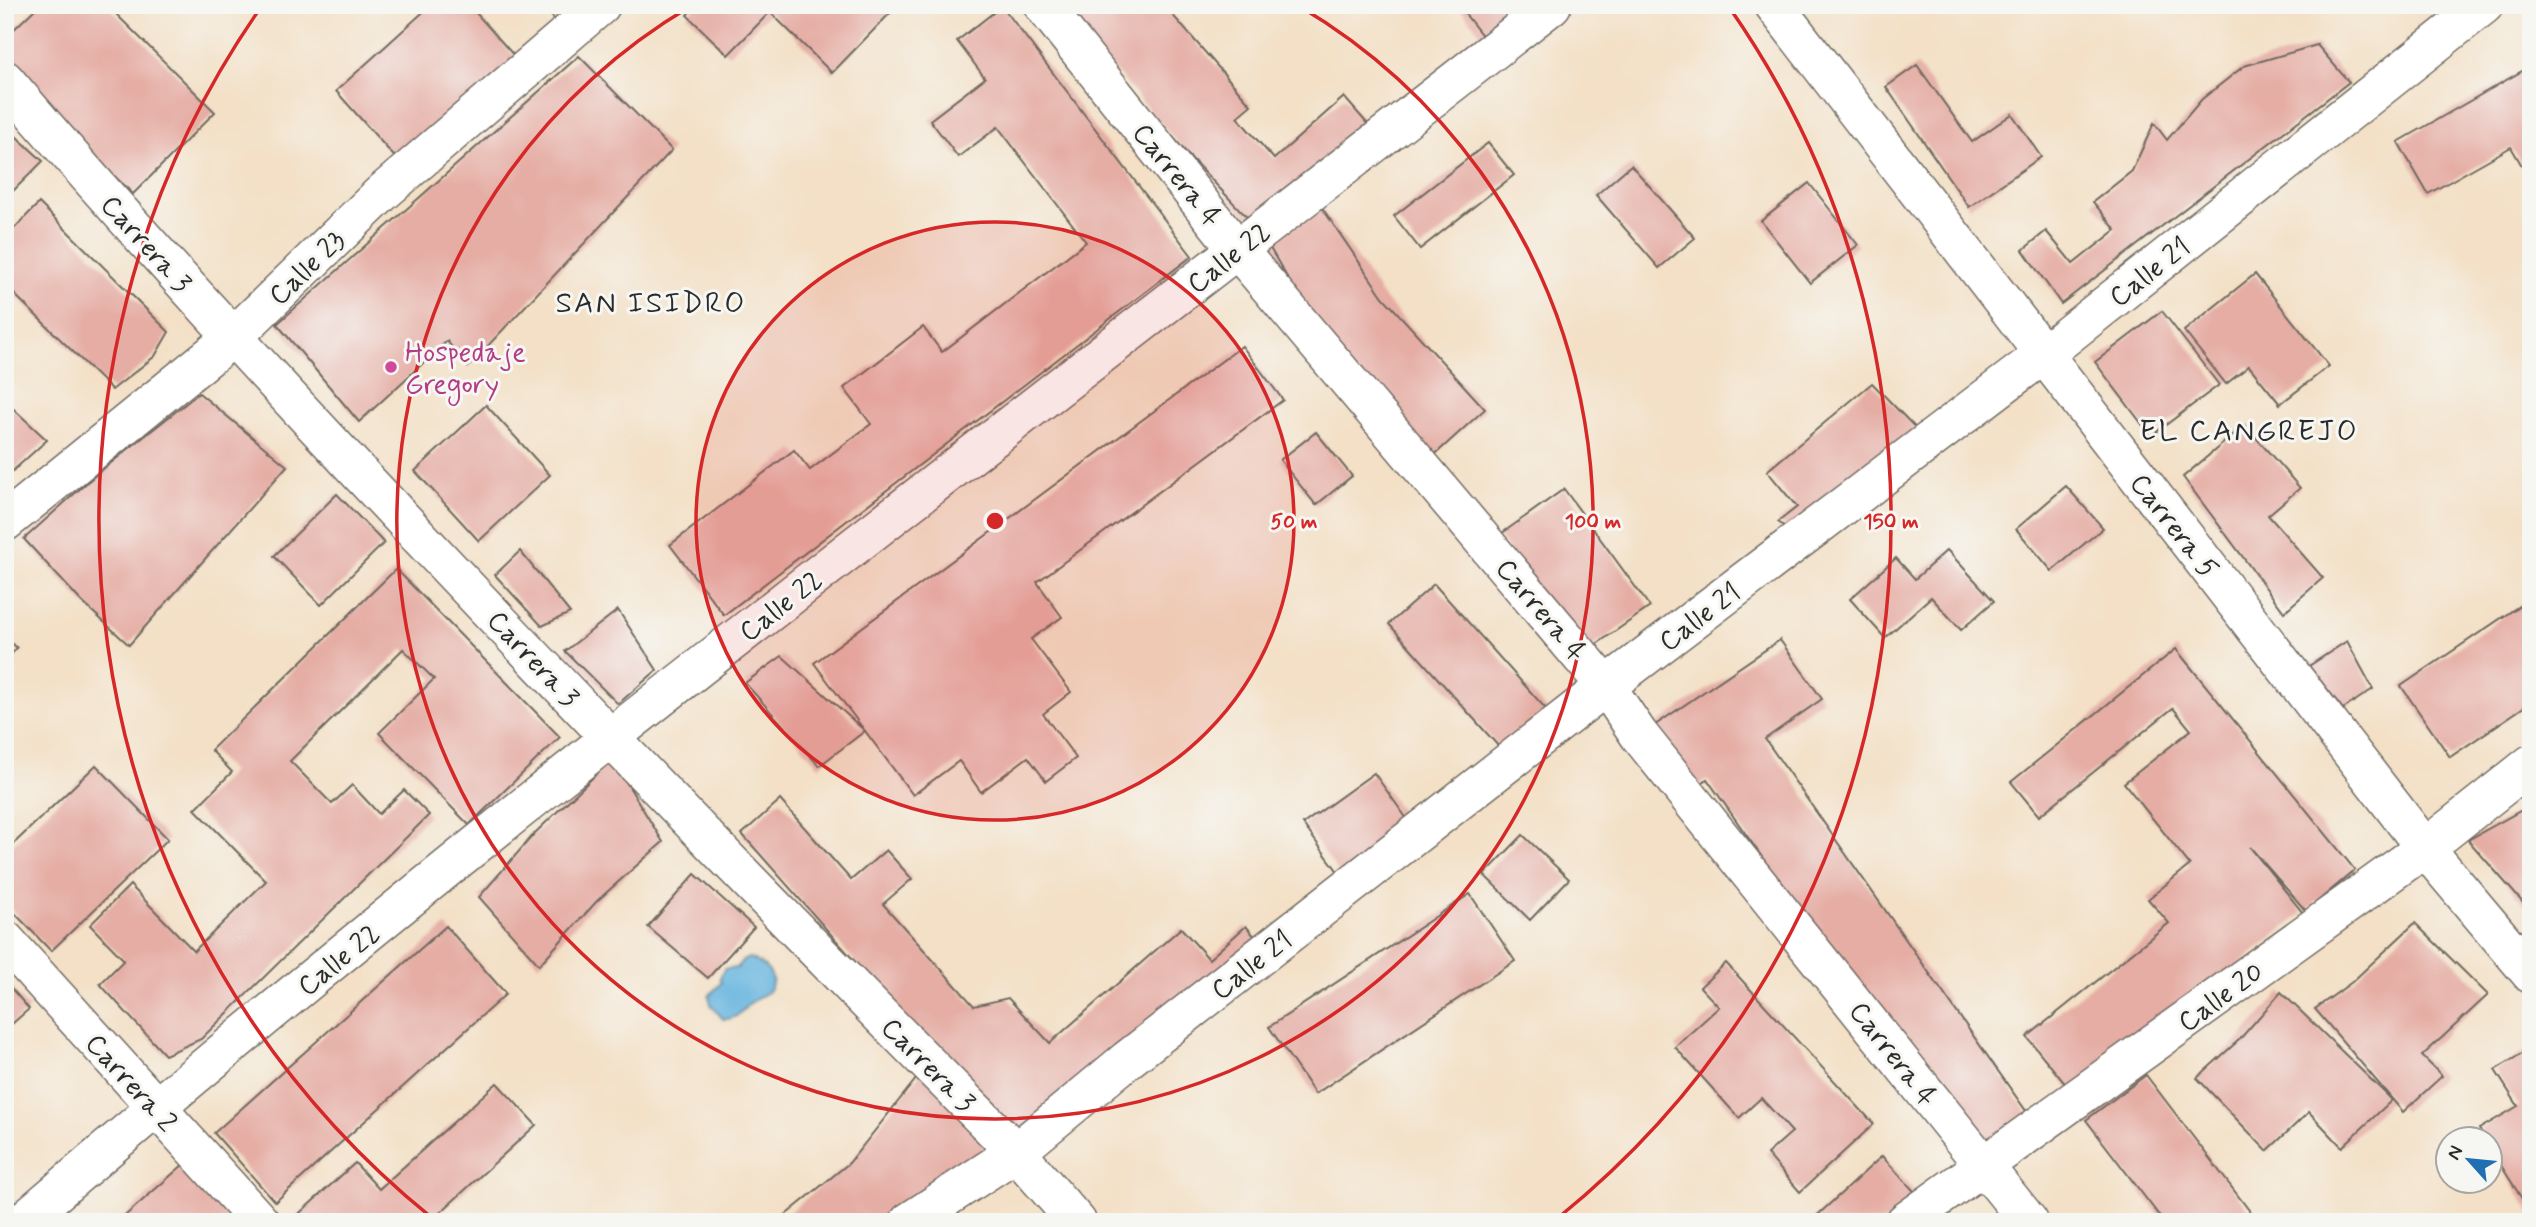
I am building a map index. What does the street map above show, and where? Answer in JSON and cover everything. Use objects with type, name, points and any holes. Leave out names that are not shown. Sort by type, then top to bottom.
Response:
[{"type":"street","name":"Calle 23","points":[[5,522],[232,338],[382,193],[600,5]]},
{"type":"street","name":"Carrera 4","points":[[1043,5],[1238,250],[1606,686],[1639,735],[2029,1222]]},
{"type":"street","name":"Calle 22","points":[[22,1222],[155,1108],[609,738],[1552,5]]},
{"type":"street","name":"Carrera 5","points":[[1773,5],[2425,848],[2531,974]]},
{"type":"street","name":"Calle 21","points":[[909,1222],[1016,1152],[1127,1059],[1606,686],[2044,354],[2484,5]]},
{"type":"street","name":"Carrera 3","points":[[5,80],[232,338],[609,738],[1016,1152],[1077,1222]]},
{"type":"street","name":"Calle 20","points":[[1905,1222],[2425,848],[2531,764]]},
{"type":"street","name":"Carrera 2","points":[[5,940],[260,1222]]},
{"type":"water","points":[[748,958],[767,969],[772,984],[767,992],[738,1015],[723,1019],[711,1005],[709,996],[721,983],[724,969],[737,968]]},
{"type":"building","points":[[39,5],[107,5],[215,112],[133,194],[70,133],[5,52],[5,38]]},
{"type":"building","points":[[431,5],[469,5],[516,58],[400,163],[336,91]]},
{"type":"building","points":[[542,5],[585,5],[561,27]]},
{"type":"building","points":[[696,5],[898,5],[832,73],[770,12],[728,55],[687,15]]},
{"type":"building","points":[[1058,5],[1164,5],[1251,105],[1237,117],[1274,159],[1344,97],[1386,145],[1312,193],[1383,297],[1485,409],[1430,459],[1327,346],[1260,231],[1191,158]]},
{"type":"building","points":[[1458,5],[1524,5],[1484,38]]},
{"type":"building","points":[[1002,6],[1192,256],[724,615],[670,545],[794,450],[810,470],[871,424],[844,388],[923,327],[942,352],[1086,242],[998,127],[958,157],[930,120],[985,78],[957,41]]},
{"type":"building","points":[[2317,45],[2349,82],[2061,304],[2023,250],[2046,231],[2073,264],[2116,230],[2093,202],[2132,171],[2154,123],[2167,140],[2202,99],[2244,66]]},
{"type":"building","points":[[579,56],[672,150],[468,367],[447,341],[359,422],[277,324]]},
{"type":"building","points":[[1917,65],[1972,142],[2012,114],[2041,157],[1969,207],[1886,87]]},
{"type":"building","points":[[2531,66],[2531,181],[2511,147],[2428,194],[2398,142]]},
{"type":"building","points":[[5,126],[43,161],[5,199]]},
{"type":"building","points":[[1488,143],[1514,175],[1420,249],[1394,216]]},
{"type":"building","points":[[1631,165],[1695,238],[1659,268],[1596,195]]},
{"type":"building","points":[[1809,183],[1858,245],[1810,283],[1761,221]]},
{"type":"building","points":[[39,203],[169,332],[155,356],[112,390],[5,285],[5,238]]},
{"type":"building","points":[[2255,274],[2329,366],[2280,404],[2249,366],[2226,384],[2184,331]]},
{"type":"building","points":[[2162,311],[2219,385],[2151,436],[2095,362]]},
{"type":"building","points":[[1242,346],[1283,400],[1037,582],[1062,617],[1031,639],[1071,692],[1043,714],[1076,758],[1046,781],[1028,757],[981,792],[959,761],[913,795],[814,663]]},
{"type":"building","points":[[1872,383],[1929,442],[1802,538],[1778,522],[1797,507],[1767,471]]},
{"type":"building","points":[[199,393],[287,466],[129,645],[81,601],[24,539],[92,478]]},
{"type":"building","points":[[5,401],[47,440],[5,478]]},
{"type":"building","points":[[486,405],[550,475],[479,541],[415,471]]},
{"type":"building","points":[[2245,425],[2300,488],[2268,515],[2323,578],[2284,612],[2183,477]]},
{"type":"building","points":[[1316,432],[1352,476],[1316,505],[1280,460]]},
{"type":"building","points":[[2066,486],[2103,528],[2052,571],[2016,529]]},
{"type":"building","points":[[1564,489],[1650,607],[1582,654],[1498,536]]},
{"type":"building","points":[[337,494],[384,543],[321,605],[274,556]]},
{"type":"building","points":[[1947,550],[1994,601],[1961,630],[1931,597],[1885,638],[1850,599],[1896,558],[1915,579]]},
{"type":"building","points":[[520,551],[570,613],[542,626],[495,575]]},
{"type":"building","points":[[396,569],[560,737],[469,825],[379,733],[434,679],[403,649],[290,761],[332,804],[352,785],[379,814],[404,790],[429,815],[201,1039],[165,1055],[100,984],[124,960],[90,925],[130,885],[194,951],[266,881],[195,809],[232,772],[211,750]]},
{"type":"building","points":[[1434,584],[1562,727],[1517,767],[1389,624]]},
{"type":"building","points":[[2531,598],[2531,702],[2450,757],[2401,686]]},
{"type":"building","points":[[618,610],[657,670],[618,704],[565,651]]},
{"type":"building","points":[[5,637],[17,648],[5,661]]},
{"type":"building","points":[[1780,640],[1822,699],[1765,739],[2038,1128],[1989,1157],[1811,927],[1707,779],[1695,789],[1645,732]]},
{"type":"building","points":[[2347,641],[2373,689],[2343,709],[2309,666]]},
{"type":"building","points":[[2176,649],[2355,870],[2306,911],[2250,847],[2303,913],[2075,1096],[2027,1037],[2169,923],[2148,899],[2190,865],[2124,783],[2191,730],[2173,708],[2039,816],[2011,782]]},
{"type":"building","points":[[782,656],[865,731],[819,766],[745,683]]},
{"type":"building","points":[[612,759],[663,842],[597,901],[539,965],[479,897],[535,833]]},
{"type":"building","points":[[96,765],[168,839],[51,951],[5,903],[5,852]]},
{"type":"building","points":[[1374,773],[1420,837],[1350,888],[1303,824]]},
{"type":"building","points":[[780,800],[851,880],[886,850],[912,879],[883,904],[974,1006],[1008,998],[1050,1043],[1181,928],[1209,959],[1246,926],[1265,949],[909,1222],[777,1222],[849,1163],[928,1064],[883,993],[742,834]]},
{"type":"building","points":[[2531,805],[2531,912],[2468,840]]},
{"type":"building","points":[[1523,835],[1569,879],[1530,920],[1484,875]]},
{"type":"building","points":[[695,874],[754,927],[708,978],[648,927]]},
{"type":"building","points":[[1470,894],[1515,961],[1315,1094],[1269,1027]]},
{"type":"building","points":[[2415,923],[2488,995],[2422,1056],[2442,1076],[2403,1112],[2315,1009],[2352,982]]},
{"type":"building","points":[[446,926],[506,994],[275,1202],[214,1133]]},
{"type":"building","points":[[1726,963],[1874,1124],[1800,1192],[1767,1154],[1792,1132],[1761,1098],[1739,1118],[1675,1047],[1719,1007],[1700,987]]},
{"type":"building","points":[[5,981],[29,1009],[5,1030]]},
{"type":"building","points":[[2281,992],[2392,1100],[2342,1147],[2309,1112],[2267,1151],[2197,1078],[2240,1039]]},
{"type":"building","points":[[2531,1048],[2531,1213],[2504,1170],[2504,1126],[2484,1126],[2518,1106],[2495,1070]]},
{"type":"building","points":[[2146,1075],[2258,1222],[2164,1222],[2086,1120]]},
{"type":"building","points":[[497,1083],[536,1125],[430,1222],[292,1220],[355,1163],[379,1189]]},
{"type":"building","points":[[1882,1156],[1922,1200],[1898,1222],[1810,1222]]},
{"type":"building","points":[[184,1164],[235,1222],[118,1222]]},
{"type":"place","name":"Hospedaje Gregory","points":[[391,367]]},
{"type":"district","name":"SAN ISIDRO","points":[[651,302]]},
{"type":"district","name":"EL CANGREJO","points":[[2249,430]]}]
